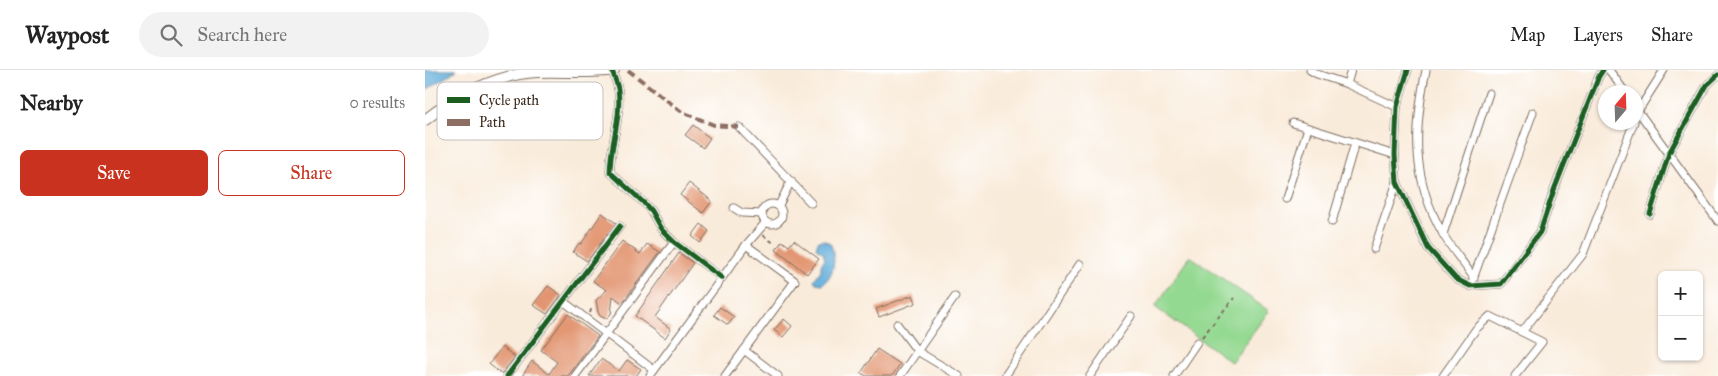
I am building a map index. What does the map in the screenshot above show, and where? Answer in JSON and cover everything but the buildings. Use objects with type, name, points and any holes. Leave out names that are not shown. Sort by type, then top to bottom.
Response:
[{"type":"main road","points":[[495,82],[535,72],[613,70]]},
{"type":"main road","points":[[425,120],[437,111]]},
{"type":"street","points":[[613,70],[618,90],[617,123],[610,172],[644,203],[661,229],[674,242],[722,278]]},
{"type":"street","points":[[1309,70],[1347,84],[1397,107]]},
{"type":"street","points":[[1347,84],[1351,70]]},
{"type":"street","points":[[1408,70],[1397,107],[1395,155],[1397,182],[1428,248],[1456,279],[1470,286],[1501,284],[1539,232],[1557,181],[1603,70]]},
{"type":"street","points":[[1426,70],[1418,107],[1417,157],[1422,186],[1443,234],[1474,278]]},
{"type":"street","points":[[1609,70],[1620,85]]},
{"type":"street","points":[[1643,102],[1665,70]]},
{"type":"street","points":[[1650,214],[1669,153],[1707,85],[1718,76]]},
{"type":"street","points":[[1443,234],[1489,93]]},
{"type":"street","points":[[1470,286],[1533,112]]},
{"type":"street","points":[[1643,121],[1718,221]]},
{"type":"street","points":[[1293,123],[1395,155]]},
{"type":"street","points":[[739,127],[811,203]]},
{"type":"street","points":[[1285,199],[1308,128]]},
{"type":"street","points":[[1522,332],[1583,254],[1631,130]]},
{"type":"street","points":[[1332,222],[1355,143]]},
{"type":"street","points":[[779,206],[791,181]]},
{"type":"street","points":[[1374,249],[1397,182]]},
{"type":"street","points":[[773,203],[779,206],[783,212],[780,221],[774,224],[766,222],[762,211],[766,205],[773,203]]},
{"type":"street","points":[[734,208],[742,214],[762,214]]},
{"type":"street","points":[[563,301],[652,373],[746,245],[766,222]]},
{"type":"street","points":[[507,376],[620,226]]},
{"type":"street","points":[[575,376],[674,242]]},
{"type":"street","points":[[725,376],[795,281],[746,245]]},
{"type":"street","points":[[1005,376],[1080,264]]},
{"type":"street","points":[[900,376],[955,298]]},
{"type":"street","points":[[1090,376],[1131,316]]},
{"type":"street","points":[[1443,376],[1476,328],[1490,316],[1541,342],[1515,376]]},
{"type":"street","points":[[897,324],[917,351],[959,376]]},
{"type":"street","points":[[1174,376],[1197,342]]},
{"type":"street","points":[[744,350],[778,376]]},
{"type":"path","points":[[758,232],[775,244]]},
{"type":"path","points":[[1197,342],[1234,298]]},
{"type":"green space","points":[[1190,256],[1269,311],[1231,362],[1155,307]]},
{"type":"water","points":[[425,70],[457,70],[437,82],[425,91]]},
{"type":"water","points":[[818,241],[830,243],[834,254],[830,276],[822,284],[816,283],[814,280],[821,270],[821,265],[825,258],[823,252],[816,248]]},
{"type":"marked path","points":[[628,70],[682,112],[714,125],[739,127]]},
{"type":"cycle path","points":[[612,70],[618,87],[619,99],[610,172],[644,203],[661,229],[674,242],[722,278]]},
{"type":"cycle path","points":[[1408,70],[1397,107],[1395,155],[1397,182],[1428,248],[1456,279],[1470,286],[1501,284],[1540,232],[1554,190],[1603,70]]},
{"type":"cycle path","points":[[1650,214],[1669,153],[1707,85],[1718,75]]},
{"type":"cycle path","points":[[507,376],[620,226]]}]
